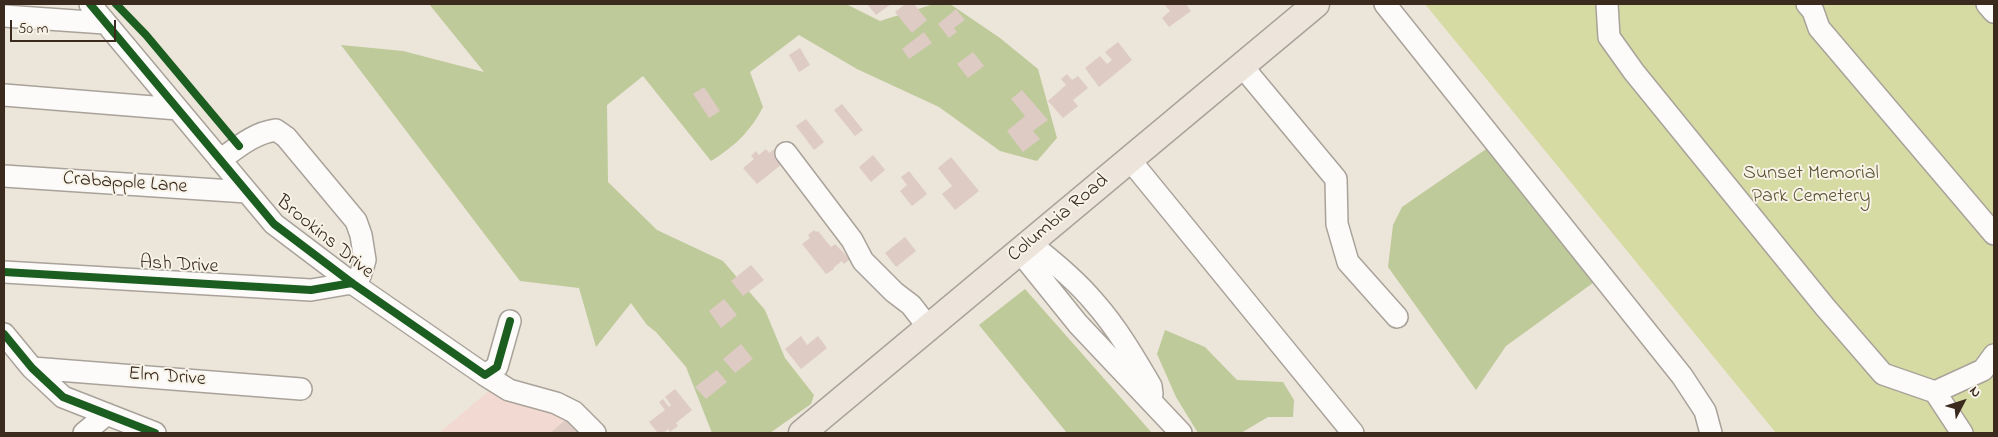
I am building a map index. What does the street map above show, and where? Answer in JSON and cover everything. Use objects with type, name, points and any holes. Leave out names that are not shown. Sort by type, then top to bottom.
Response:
[{"type":"main road","name":"Columbia Road","points":[[802,433],[1316,4]]},
{"type":"street","name":"Brookins Drive","points":[[90,4],[274,224],[352,283],[485,375],[509,390],[556,403],[574,412],[595,433]]},
{"type":"street","points":[[1385,4],[1682,376],[1705,411],[1711,433]]},
{"type":"street","points":[[1607,4],[1609,37],[1634,72],[1825,307],[1883,374],[1935,392],[1962,433]]},
{"type":"street","points":[[1987,4],[1994,12]]},
{"type":"street","points":[[1813,6],[1819,28],[1994,234]]},
{"type":"street","points":[[4,16],[105,23]]},
{"type":"street","points":[[1242,66],[1336,179],[1337,224],[1348,262],[1397,317]]},
{"type":"street","points":[[4,95],[178,110]]},
{"type":"street","points":[[220,160],[246,141],[265,132],[276,130],[286,137],[356,221],[361,234],[365,260],[360,276],[352,283]]},
{"type":"street","points":[[786,153],[852,240],[864,261],[894,292],[911,305],[929,328]]},
{"type":"street","points":[[1130,160],[1353,433]]},
{"type":"street","name":"Crabapple Lane","points":[[4,176],[247,192]]},
{"type":"street","points":[[1025,247],[1073,279],[1100,308],[1120,335],[1151,386],[1155,406]]},
{"type":"street","points":[[1025,247],[1078,324],[1182,433]]},
{"type":"street","name":"Ash Drive","points":[[4,272],[311,290],[352,283]]},
{"type":"street","points":[[1078,324],[1088,325],[1095,320],[1100,308]]},
{"type":"street","points":[[485,375],[497,367],[510,321]]},
{"type":"street","points":[[6,340],[32,368],[63,396],[155,433]]},
{"type":"street","points":[[1935,392],[1983,370],[1994,355]]},
{"type":"street","name":"Elm Drive","points":[[32,368],[301,388]]},
{"type":"street","points":[[84,433],[107,414]]},
{"type":"shaded area","points":[[504,378],[569,396],[605,433],[439,433]]},
{"type":"green space","points":[[429,4],[846,4],[880,21],[934,4],[950,4],[1000,38],[1038,69],[1057,138],[1037,161],[1000,151],[939,107],[857,69],[799,35],[750,72],[763,107],[753,124],[741,138],[711,161],[643,76],[607,105],[608,182],[657,230],[723,261],[765,310],[785,358],[814,395],[811,404],[770,433],[712,433],[686,367],[656,332],[647,325],[631,303],[596,347],[579,288],[520,281],[341,45],[403,51],[484,72]]},
{"type":"green space","name":"Sunset Memorial Park Cemetery","points":[[1425,4],[1994,4],[1994,433],[1776,433]]},
{"type":"green space","points":[[1492,145],[1597,280],[1506,346],[1476,390],[1388,267],[1393,225],[1402,207]]},
{"type":"green space","points":[[1025,289],[1152,433],[1067,433],[979,325]]},
{"type":"green space","points":[[1165,330],[1205,347],[1237,380],[1283,382],[1294,400],[1293,417],[1268,417],[1241,433],[1198,433],[1176,397],[1157,354]]},
{"type":"building","points":[[867,4],[891,4],[876,15]]},
{"type":"building","points":[[905,4],[914,4],[927,20],[912,33],[895,12]]},
{"type":"building","points":[[1186,4],[1191,11],[1169,27],[1162,18],[1170,11],[1165,5]]},
{"type":"building","points":[[956,9],[965,20],[954,28],[957,32],[949,38],[938,24]]},
{"type":"building","points":[[924,32],[932,43],[909,59],[902,49]]},
{"type":"building","points":[[1118,42],[1132,60],[1099,87],[1085,68],[1100,56],[1107,64],[1112,60],[1105,52]]},
{"type":"building","points":[[800,48],[810,65],[799,72],[789,55]]},
{"type":"building","points":[[973,52],[984,66],[968,78],[957,64]]},
{"type":"building","points":[[1067,74],[1072,80],[1078,76],[1088,88],[1073,100],[1078,106],[1063,118],[1048,101],[1066,85],[1061,79]]},
{"type":"building","points":[[704,87],[720,111],[709,118],[693,94]]},
{"type":"building","points":[[1022,90],[1048,120],[1033,131],[1040,139],[1023,152],[1007,131],[1025,116],[1011,99]]},
{"type":"building","points":[[842,104],[863,130],[855,136],[834,110]]},
{"type":"building","points":[[806,119],[824,142],[814,150],[796,126]]},
{"type":"building","points":[[776,148],[786,161],[757,184],[743,168],[754,159],[751,156],[756,151],[759,155],[766,149],[769,153]]},
{"type":"building","points":[[873,155],[885,170],[871,182],[859,167]]},
{"type":"building","points":[[951,157],[979,191],[955,210],[942,194],[952,186],[938,168]]},
{"type":"building","points":[[909,171],[927,194],[912,206],[900,191],[907,185],[901,177]]},
{"type":"building","points":[[814,230],[818,231],[831,247],[835,244],[850,259],[844,264],[842,261],[826,274],[802,244],[810,238],[808,235]]},
{"type":"building","points":[[905,237],[916,251],[896,267],[885,253]]},
{"type":"building","points":[[751,265],[764,280],[743,296],[731,281]]},
{"type":"building","points":[[724,299],[737,315],[721,328],[709,311]]},
{"type":"building","points":[[801,336],[807,345],[818,336],[827,348],[801,369],[785,349]]},
{"type":"building","points":[[741,344],[753,359],[735,373],[723,359]]},
{"type":"building","points":[[717,370],[727,382],[706,399],[695,387]]},
{"type":"building","points":[[675,389],[692,410],[676,423],[678,426],[670,432],[668,429],[663,433],[658,433],[649,422],[665,410],[659,402],[663,399],[669,407],[671,405],[665,397]]},
{"type":"building","points":[[568,418],[581,433],[550,433]]},
{"type":"cycle path","points":[[90,4],[274,224],[352,283],[485,375],[497,367],[510,321]]},
{"type":"cycle path","points":[[116,4],[146,35],[239,146]]},
{"type":"cycle path","points":[[4,272],[311,290],[352,283]]},
{"type":"cycle path","points":[[4,334],[32,368],[63,397],[155,433]]}]
